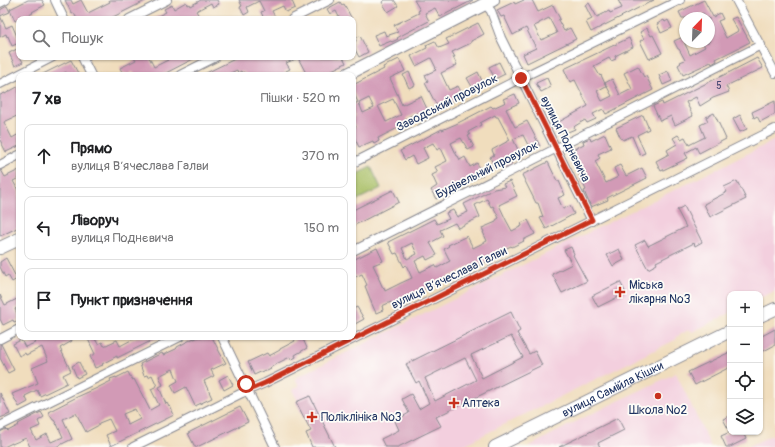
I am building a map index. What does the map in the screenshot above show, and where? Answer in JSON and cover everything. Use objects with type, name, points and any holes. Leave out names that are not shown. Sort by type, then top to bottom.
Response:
[{"type":"street","points":[[0,3],[6,0]]},
{"type":"street","points":[[55,0],[63,16]]},
{"type":"street","points":[[135,16],[167,0]]},
{"type":"street","points":[[298,16],[330,0]]},
{"type":"street","name":"Заводський провулок","points":[[356,161],[680,0]]},
{"type":"street","points":[[736,0],[775,73]]},
{"type":"street","points":[[352,72],[488,1]]},
{"type":"street","name":"вулиця Поднєвича","points":[[488,1],[501,38],[592,220]]},
{"type":"street","name":"Будівельний провулок","points":[[356,249],[761,45]]},
{"type":"street","points":[[24,72],[47,60]]},
{"type":"street","points":[[84,60],[90,72]]},
{"type":"street","points":[[186,72],[210,60]]},
{"type":"street","points":[[0,84],[16,76]]},
{"type":"street","name":"вулиця Вʼячеслава Галви","points":[[356,338],[775,129]]},
{"type":"street","points":[[0,165],[16,157]]},
{"type":"street","points":[[0,248],[16,240]]},
{"type":"street","points":[[763,315],[775,309]]},
{"type":"street","points":[[0,339],[16,331]]},
{"type":"street","name":"вулиця Самійла Кішки","points":[[495,447],[727,332]]},
{"type":"street","points":[[0,426],[174,340]]},
{"type":"street","points":[[224,340],[249,390],[275,447]]},
{"type":"street","name":"вулиця Вʼячеслава Галви","points":[[133,447],[351,340]]},
{"type":"shaded area","name":"Міська лікарня №3","points":[[775,140],[775,291],[763,297],[763,291],[727,291],[727,314],[692,332],[690,329],[676,337],[677,339],[460,447],[312,447],[306,433],[310,431],[292,390],[299,386],[295,378]]},
{"type":"shaded area","name":"Школа №2","points":[[676,373],[711,447],[528,447],[581,419]]},
{"type":"shaded area","points":[[772,435],[775,437],[775,447],[747,447]]},
{"type":"green space","points":[[371,167],[381,188],[356,200],[356,174]]},
{"type":"building","points":[[28,0],[42,0],[45,5],[26,16],[16,16],[15,21],[10,9]]},
{"type":"building","points":[[65,0],[71,0],[73,4],[81,0],[88,13],[110,2],[109,0],[147,0],[115,16],[76,16],[74,13],[72,14]]},
{"type":"building","points":[[201,0],[217,0],[219,4],[213,7],[211,3],[196,11],[199,16],[158,16],[166,12],[164,9],[172,5],[174,9],[186,2],[187,5],[189,4],[190,6]]},
{"type":"building","points":[[239,0],[295,0],[292,1],[295,8],[286,12],[283,6],[272,11],[274,16],[263,16],[261,12],[264,11],[259,1],[247,7],[249,12],[244,15],[240,7],[242,6]]},
{"type":"building","points":[[385,0],[394,0],[398,6],[388,12],[382,2]]},
{"type":"building","points":[[414,0],[473,0],[440,17],[435,8],[425,13],[429,21],[392,42],[391,41],[379,46],[374,35],[384,31],[386,36],[398,32],[394,25],[419,13],[418,11],[420,10]]},
{"type":"building","points":[[524,0],[532,0],[538,12],[553,5],[560,19],[558,20],[564,31],[570,28],[576,39],[527,63],[523,54],[536,48],[526,28],[513,35],[504,16],[501,17],[497,10],[514,2],[515,4]],"holes":[[[549,18],[557,33],[541,40],[534,26]]]},
{"type":"building","points":[[618,0],[654,0],[591,32],[586,22],[592,19],[585,5],[589,3],[597,17],[609,11],[610,13],[622,8]]},
{"type":"building","points":[[704,0],[710,12],[679,12]]},
{"type":"building","points":[[340,2],[342,5],[344,4],[350,16],[338,16],[336,11],[330,14],[327,9]]},
{"type":"building","points":[[7,6],[10,12],[0,16],[0,10]]},
{"type":"building","points":[[720,13],[723,19],[718,21],[726,38],[738,31],[731,19],[736,17],[750,42],[716,59],[717,61],[712,64],[711,62],[683,75],[678,65],[681,63],[680,62],[685,60],[674,41],[679,39],[679,48],[687,48],[690,55],[703,48],[715,48],[715,16]]},
{"type":"building","points":[[0,16],[6,28],[12,25],[16,34],[16,44],[12,46],[6,34],[0,37]]},
{"type":"building","points":[[664,20],[665,22],[668,20],[672,28],[661,33],[657,24]]},
{"type":"building","points":[[478,23],[484,34],[471,41],[471,43],[452,52],[457,65],[441,73],[449,90],[458,86],[463,96],[438,108],[425,83],[428,81],[425,75],[436,70],[431,58],[416,66],[411,56],[427,48],[426,45],[435,41],[439,48],[449,44],[446,39]]},
{"type":"building","points":[[647,28],[651,36],[653,35],[662,53],[649,59],[640,41],[644,39],[640,32]]},
{"type":"building","points":[[360,36],[368,52],[359,57],[356,52],[356,38]]},
{"type":"building","points":[[629,38],[633,47],[615,56],[616,59],[611,61],[609,58],[594,66],[600,76],[601,75],[606,86],[597,91],[602,101],[612,96],[605,83],[612,79],[620,95],[632,89],[624,73],[638,66],[644,77],[646,76],[653,90],[606,114],[603,109],[593,114],[596,119],[587,123],[585,120],[575,126],[575,129],[563,134],[557,123],[588,106],[575,80],[570,82],[564,69]]},
{"type":"building","points":[[16,50],[16,60],[22,60],[23,62],[15,66],[9,53]]},
{"type":"building","points":[[757,58],[763,68],[726,86],[729,92],[713,98],[700,106],[696,97],[686,102],[693,116],[675,125],[671,116],[660,121],[653,106],[662,102],[663,105]]},
{"type":"building","points":[[399,59],[405,71],[390,78],[402,105],[421,96],[429,113],[418,116],[417,113],[408,117],[406,119],[408,123],[378,138],[379,141],[374,144],[373,141],[359,147],[356,141],[356,103],[358,102],[356,98],[356,83],[384,69],[383,67]],"holes":[[[369,98],[374,108],[363,113],[359,103]],[[393,99],[401,115],[386,122],[378,106]]]},
{"type":"building","points":[[71,60],[77,72],[66,72],[47,72]]},
{"type":"building","points":[[136,60],[150,60],[154,67],[168,60],[191,60],[168,72],[122,72],[120,68]]},
{"type":"building","points":[[233,60],[293,60],[286,63],[290,69],[284,72],[238,72],[237,70],[233,72],[208,72]]},
{"type":"building","points":[[299,60],[344,60],[346,63],[332,70],[333,72],[305,72]]},
{"type":"building","points":[[499,62],[505,74],[495,79],[489,67]]},
{"type":"building","points":[[668,71],[672,81],[663,85],[659,75]]},
{"type":"building","points":[[409,72],[415,85],[409,88],[403,75]]},
{"type":"building","points":[[478,72],[484,85],[474,90],[467,78]]},
{"type":"building","points":[[547,78],[551,87],[541,92],[536,83]]},
{"type":"building","points":[[16,88],[16,116],[4,122],[12,138],[16,136],[16,147],[6,152],[0,140],[0,95]]},
{"type":"building","points":[[515,94],[519,103],[506,109],[515,127],[527,121],[540,146],[531,151],[523,135],[513,139],[521,156],[511,161],[512,163],[505,167],[504,164],[495,169],[490,157],[494,155],[492,150],[510,140],[498,117],[495,115],[480,123],[481,125],[468,132],[470,135],[468,136],[474,147],[468,150],[461,138],[451,143],[460,160],[465,157],[470,167],[477,163],[483,175],[436,199],[431,190],[437,186],[432,175],[438,172],[435,167],[447,161],[441,148],[437,150],[433,143],[423,148],[428,158],[416,164],[412,156],[405,160],[400,151],[491,106],[493,108],[504,103],[505,102],[503,99]]},
{"type":"building","points":[[775,101],[775,114],[760,122],[757,116],[754,118],[752,112]]},
{"type":"building","points":[[714,113],[726,139],[699,153],[696,147],[685,153],[688,158],[661,171],[656,161],[669,154],[667,150],[677,144],[673,138],[678,135],[681,139],[685,137],[689,145],[705,137],[700,125],[708,121],[706,117]]},
{"type":"building","points":[[643,115],[649,129],[637,135],[645,153],[640,155],[632,136],[623,140],[622,138],[621,139],[616,128]]},
{"type":"building","points":[[740,115],[747,129],[740,132],[733,119]]},
{"type":"building","points":[[605,134],[611,148],[598,154],[600,158],[595,161],[606,183],[618,177],[614,168],[620,165],[626,176],[642,168],[647,178],[607,198],[608,200],[591,207],[584,191],[586,190],[579,175],[582,174],[570,151],[584,144],[583,141],[590,138],[591,141]]},
{"type":"building","points":[[548,162],[565,195],[558,198],[563,209],[570,206],[574,214],[546,229],[540,218],[543,217],[538,203],[536,203],[522,175]]},
{"type":"building","points":[[0,170],[5,177],[16,172],[16,180],[13,181],[16,186],[16,228],[0,236]]},
{"type":"building","points":[[510,181],[517,196],[499,205],[512,231],[522,226],[521,223],[528,220],[535,234],[512,247],[511,246],[487,258],[488,261],[474,268],[473,265],[393,305],[391,302],[382,306],[383,310],[376,313],[365,286],[367,285],[362,274],[356,277],[356,258],[377,248],[383,261],[373,265],[385,291],[412,278],[406,265],[404,267],[397,253],[394,254],[388,242],[434,219],[437,224],[449,219],[446,213],[453,210],[457,217],[468,212],[464,204],[494,189],[505,187],[503,184]],"holes":[[[487,199],[491,207],[493,206],[499,218],[496,222],[482,228],[487,241],[473,248],[467,236],[448,245],[449,246],[444,249],[450,261],[437,268],[435,265],[420,272],[415,261],[425,256],[427,260],[437,255],[430,243],[443,236],[440,230],[455,223],[458,228],[480,217],[475,205]],[[412,243],[417,254],[407,259],[402,248]]]},
{"type":"building","points":[[737,181],[746,199],[710,217],[704,204],[727,192],[724,187]]},
{"type":"building","points":[[393,190],[399,202],[356,224],[356,208]]},
{"type":"building","points":[[684,206],[702,242],[695,246],[694,243],[656,262],[657,264],[648,269],[635,245],[645,240],[648,246],[686,227],[677,210]]},
{"type":"building","points":[[571,247],[574,254],[573,255],[587,281],[562,293],[552,274],[572,264],[564,250]]},
{"type":"building","points":[[619,249],[624,260],[613,266],[607,255]]},
{"type":"building","points":[[6,258],[16,280],[12,282],[8,275],[5,277],[0,267],[0,262]]},
{"type":"building","points":[[620,282],[626,293],[598,307],[592,296]]},
{"type":"building","points":[[0,295],[5,305],[16,300],[16,321],[14,322],[13,320],[3,325],[0,319]]},
{"type":"building","points":[[356,308],[364,319],[356,323]]},
{"type":"building","points":[[511,312],[520,331],[517,333],[529,354],[535,351],[542,365],[436,417],[441,426],[398,447],[385,447],[381,439],[399,430],[395,421],[409,413],[402,399],[411,394],[419,409],[429,403],[419,381],[416,383],[406,364]],"holes":[[[511,336],[523,357],[482,378],[471,355]],[[465,358],[476,380],[435,401],[425,378]]]},
{"type":"building","points":[[775,329],[775,345],[763,351],[763,335]]},
{"type":"building","points":[[21,340],[25,347],[35,343],[34,340],[72,340],[60,348],[71,371],[63,375],[67,383],[40,396],[37,390],[25,396],[28,402],[19,407],[12,394],[38,383],[32,368],[48,361],[42,347],[26,355],[25,353],[19,356],[13,344]]},
{"type":"building","points":[[88,340],[96,340],[98,344],[102,342],[104,346],[117,340],[120,346],[131,340],[153,340],[117,358],[117,356],[95,368],[90,356],[95,354]]},
{"type":"building","points":[[190,340],[214,340],[226,363],[211,370],[214,376],[204,381],[212,398],[195,406],[186,387],[175,393],[171,385],[178,381],[173,369],[159,376],[163,385],[159,387],[166,404],[167,403],[169,407],[170,406],[174,415],[111,446],[106,435],[115,431],[109,419],[99,423],[99,425],[86,432],[76,413],[63,419],[72,439],[56,447],[30,447],[26,438],[4,447],[0,447],[0,432],[6,429],[8,431],[41,412],[44,417],[38,421],[40,426],[31,430],[36,440],[47,434],[51,442],[63,437],[57,424],[48,412],[111,381],[110,379],[116,378],[128,372],[132,380],[134,379],[150,410],[159,405],[151,389],[157,386],[152,375],[148,377],[147,375],[144,376],[140,364],[162,353],[163,355],[176,349]],"holes":[[[135,409],[140,419],[128,425],[123,414]]]},
{"type":"building","points":[[303,340],[307,348],[295,355],[296,357],[291,360],[290,357],[276,364],[267,371],[265,370],[254,375],[248,362],[267,353],[269,356],[295,341]]},
{"type":"building","points":[[0,344],[14,370],[8,373],[0,358]]},
{"type":"building","points":[[727,353],[727,369],[695,385],[688,372]]},
{"type":"building","points":[[79,362],[85,374],[77,378],[72,366]]},
{"type":"building","points":[[228,375],[233,385],[224,390],[219,380]]},
{"type":"building","points":[[0,393],[10,414],[0,418]]},
{"type":"building","name":"Поліклініка №3","points":[[310,396],[335,447],[312,447],[306,433],[311,431],[296,402]]},
{"type":"building","points":[[240,407],[248,422],[195,447],[188,433]]},
{"type":"building","points":[[727,417],[727,426],[723,419]]},
{"type":"building","points":[[618,418],[624,430],[598,443],[600,447],[559,447]]},
{"type":"building","points":[[727,433],[727,435],[744,435],[746,439],[730,447],[726,447],[721,436]]},
{"type":"place","name":"Міська лікарня №3","points":[[620,292]]},
{"type":"place","name":"Школа №2","points":[[658,396]]},
{"type":"place","name":"Аптека","points":[[454,403]]},
{"type":"place","name":"Поліклініка №3","points":[[312,417]]},
{"type":"route","points":[[246,384],[249,390],[265,383],[592,220],[521,78]]}]
